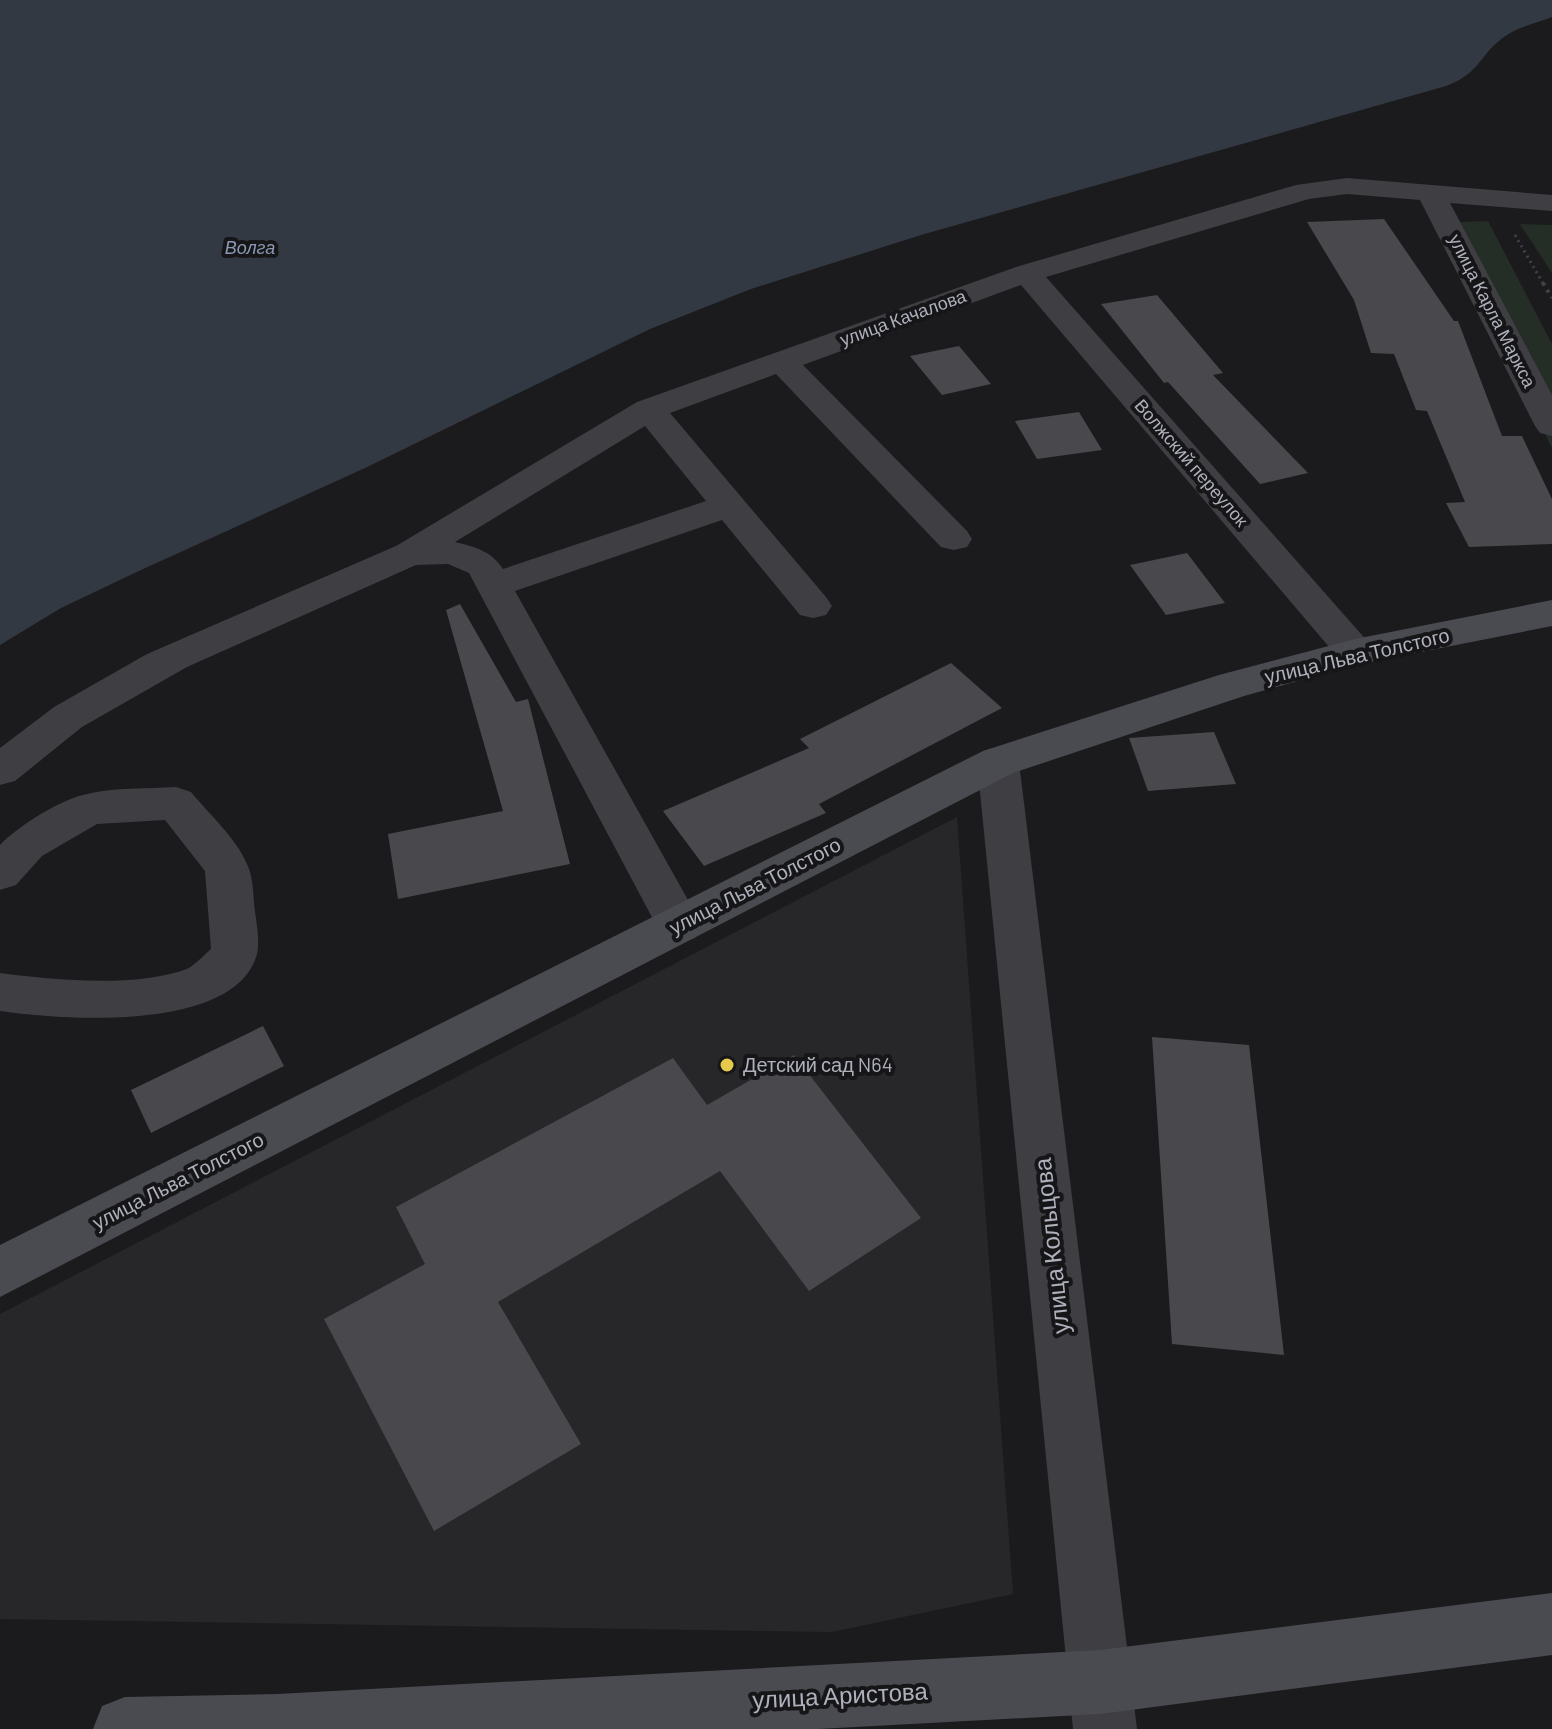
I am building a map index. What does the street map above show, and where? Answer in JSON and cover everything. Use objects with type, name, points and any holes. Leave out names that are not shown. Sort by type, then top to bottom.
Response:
[{"type":"main road","name":"улица Льва Толстого","points":[[0,1272],[998,762],[1233,685],[1355,652],[1552,613]]},
{"type":"main road","name":"улица Аристова","points":[[125,1729],[277,1728],[1102,1705],[1552,1624]]},
{"type":"street","name":"улица Качалова","points":[[409,554],[649,409],[1027,273],[1306,191],[1347,186],[1432,196],[1552,203]]},
{"type":"street","name":"улица Карла Маркса","points":[[1432,196],[1552,426]]},
{"type":"street","name":"Волжский переулок","points":[[1027,273],[1355,652]]},
{"type":"street","points":[[781,361],[954,539]]},
{"type":"street","points":[[649,409],[813,606]]},
{"type":"street","points":[[494,585],[729,505]]},
{"type":"street","points":[[0,770],[68,717],[167,661],[409,554],[435,550],[457,552],[483,566],[679,925]]},
{"type":"street","name":"улица Кольцова","points":[[998,762],[1102,1705]]},
{"type":"street","points":[[0,873],[27,844],[89,809],[176,803],[227,867],[234,921],[234,957],[201,985],[123,1000],[36,997],[0,992]]},
{"type":"path","points":[[1512,231],[1552,298]]},
{"type":"shaded area","points":[[1488,221],[1552,344],[1552,448],[1437,223]]},
{"type":"shaded area","points":[[1520,224],[1552,225],[1552,273]]},
{"type":"shaded area","name":"Детский сад N64","points":[[957,817],[1013,1594],[832,1632],[0,1619],[0,1314]]},
{"type":"water","name":"Волга","points":[[0,0],[1552,0],[1552,17],[1509,34],[1495,44],[1466,76],[1446,86],[921,235],[751,289],[650,329],[365,468],[61,608],[0,645]]},
{"type":"building","points":[[1384,219],[1454,321],[1458,321],[1502,436],[1522,436],[1552,499],[1552,544],[1469,547],[1446,503],[1465,502],[1427,411],[1416,410],[1394,354],[1371,353],[1354,300],[1307,222]]},
{"type":"building","points":[[1157,295],[1223,373],[1213,375],[1308,473],[1260,484],[1168,382],[1164,383],[1101,304]]},
{"type":"building","points":[[959,346],[991,384],[942,395],[910,356]]},
{"type":"building","points":[[1079,412],[1102,450],[1037,459],[1015,421]]},
{"type":"building","points":[[1187,553],[1225,603],[1166,615],[1130,565]]},
{"type":"building","points":[[460,604],[516,702],[528,699],[570,864],[398,899],[388,834],[503,811],[446,610]]},
{"type":"building","points":[[951,663],[1002,708],[819,804],[826,813],[704,866],[663,811],[809,748],[800,739]]},
{"type":"building","points":[[1214,732],[1236,784],[1148,791],[1129,738]]},
{"type":"building","points":[[263,1026],[284,1066],[151,1133],[131,1090]]},
{"type":"building","points":[[1152,1037],[1249,1045],[1284,1355],[1172,1344]]},
{"type":"building","name":"Детский сад N64","points":[[794,1055],[921,1218],[809,1291],[720,1171],[498,1302],[581,1444],[434,1531],[324,1319],[425,1264],[396,1207],[673,1058],[707,1105]]},
{"type":"place","name":"Детский сад N64","points":[[727,1065]]}]
